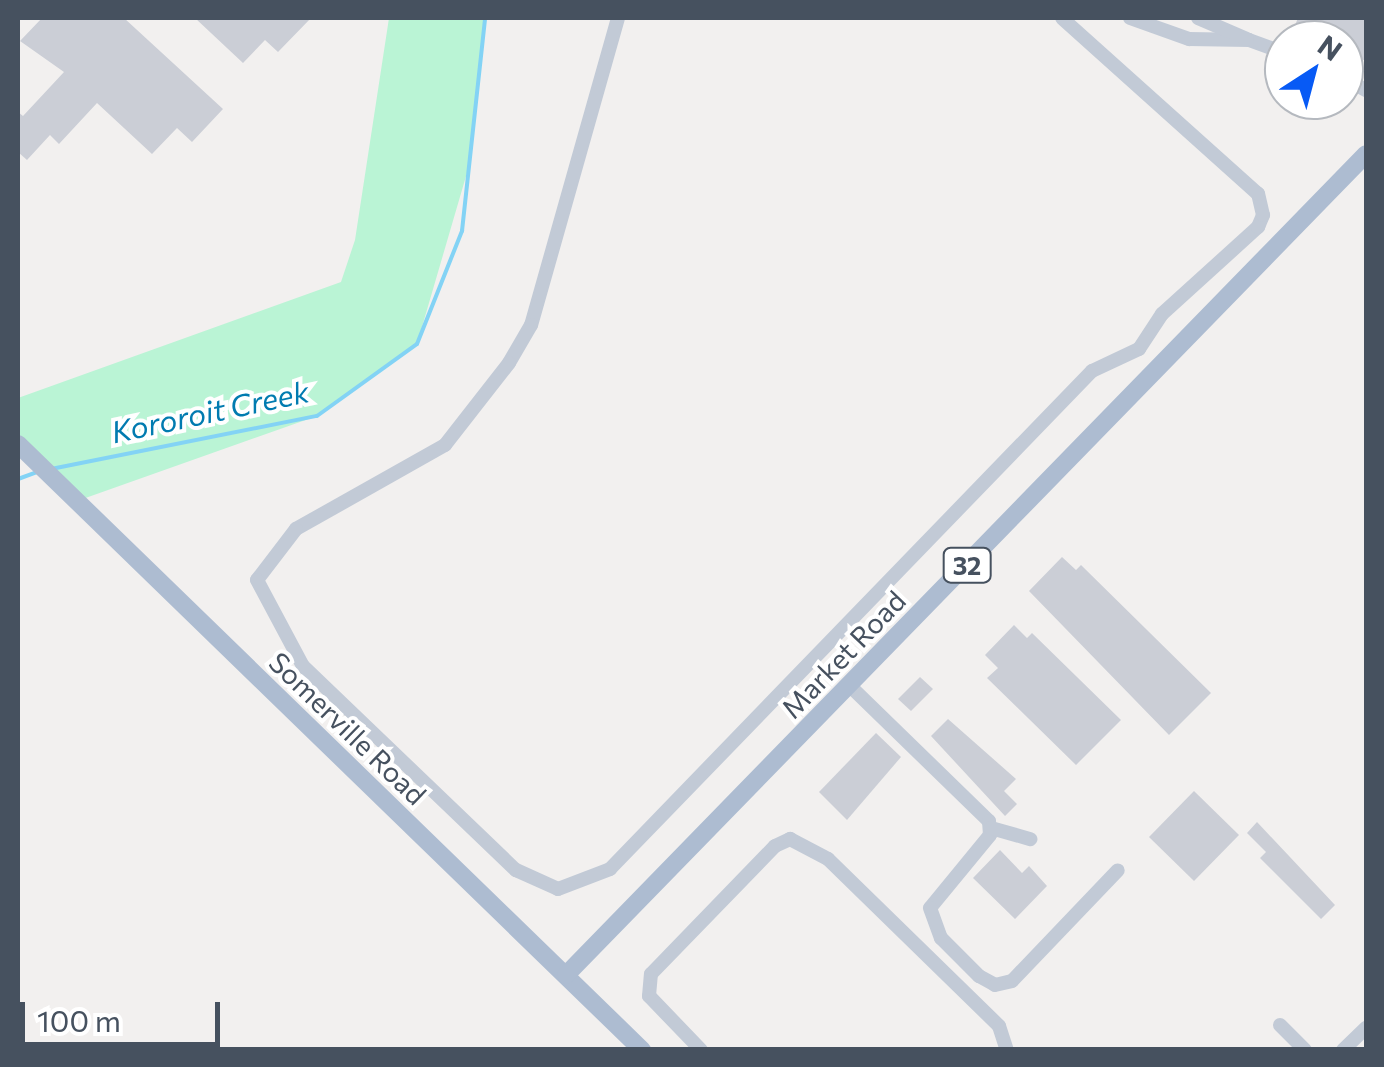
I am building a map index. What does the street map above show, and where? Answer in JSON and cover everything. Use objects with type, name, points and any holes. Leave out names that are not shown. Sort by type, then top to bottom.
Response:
[{"type":"main road","name":"Market Road","points":[[566,975],[1366,154]]},
{"type":"main road","name":"Somerville Road","points":[[18,444],[642,1050]]},
{"type":"street","points":[[618,18],[535,312],[510,363],[445,445],[296,529],[257,580],[303,666],[516,870],[558,889],[610,869],[1092,371],[1139,349],[1162,314],[1258,228],[1263,215],[1258,194],[1062,18]]},
{"type":"street","points":[[1130,18],[1189,38],[1249,40]]},
{"type":"street","points":[[1198,18],[1264,46]]},
{"type":"street","points":[[850,686],[991,828],[1030,839]]},
{"type":"street","points":[[991,828],[938,892],[930,921],[994,985],[1012,981],[1118,870]]},
{"type":"street","points":[[701,1050],[655,1005],[651,974],[775,846],[790,840],[828,859],[1006,1042],[990,1050]]},
{"type":"street","points":[[1280,1025],[1305,1050]]},
{"type":"street","points":[[1343,1050],[1366,1028]]},
{"type":"green space","points":[[389,18],[484,18],[469,166],[417,344],[317,416],[77,501],[18,444],[18,398],[341,282],[355,240]]},
{"type":"building","points":[[42,18],[124,18],[223,109],[192,142],[177,128],[152,154],[97,103],[59,144],[50,135],[27,160],[18,152],[18,112],[23,116],[64,72],[20,41]]},
{"type":"building","points":[[195,18],[311,18],[278,52],[265,40],[243,63]]},
{"type":"building","points":[[1366,18],[1366,61],[1364,20],[1297,20]]},
{"type":"building","points":[[1062,557],[1076,570],[1081,565],[1211,693],[1169,735],[1029,591]]},
{"type":"building","points":[[1014,625],[1027,638],[1032,633],[1121,720],[1076,765],[987,678],[998,668],[985,655]]},
{"type":"building","points":[[920,677],[933,689],[911,711],[898,699]]},
{"type":"building","points":[[948,719],[1016,779],[1004,791],[1017,804],[1005,816],[931,736]]},
{"type":"building","points":[[876,733],[901,757],[847,820],[819,792]]},
{"type":"building","points":[[1194,791],[1239,835],[1194,881],[1149,837]]},
{"type":"building","points":[[1257,822],[1335,905],[1321,919],[1260,858],[1266,852],[1247,833]]},
{"type":"building","points":[[1000,850],[1022,873],[1029,866],[1047,886],[1015,919],[973,878]]},
{"type":"waterway","name":"Kororoit Creek","points":[[51,469],[317,416],[417,344],[462,231],[485,18]]},
{"type":"waterway","name":"Kororoit Creek","points":[[18,479],[37,472]]}]
